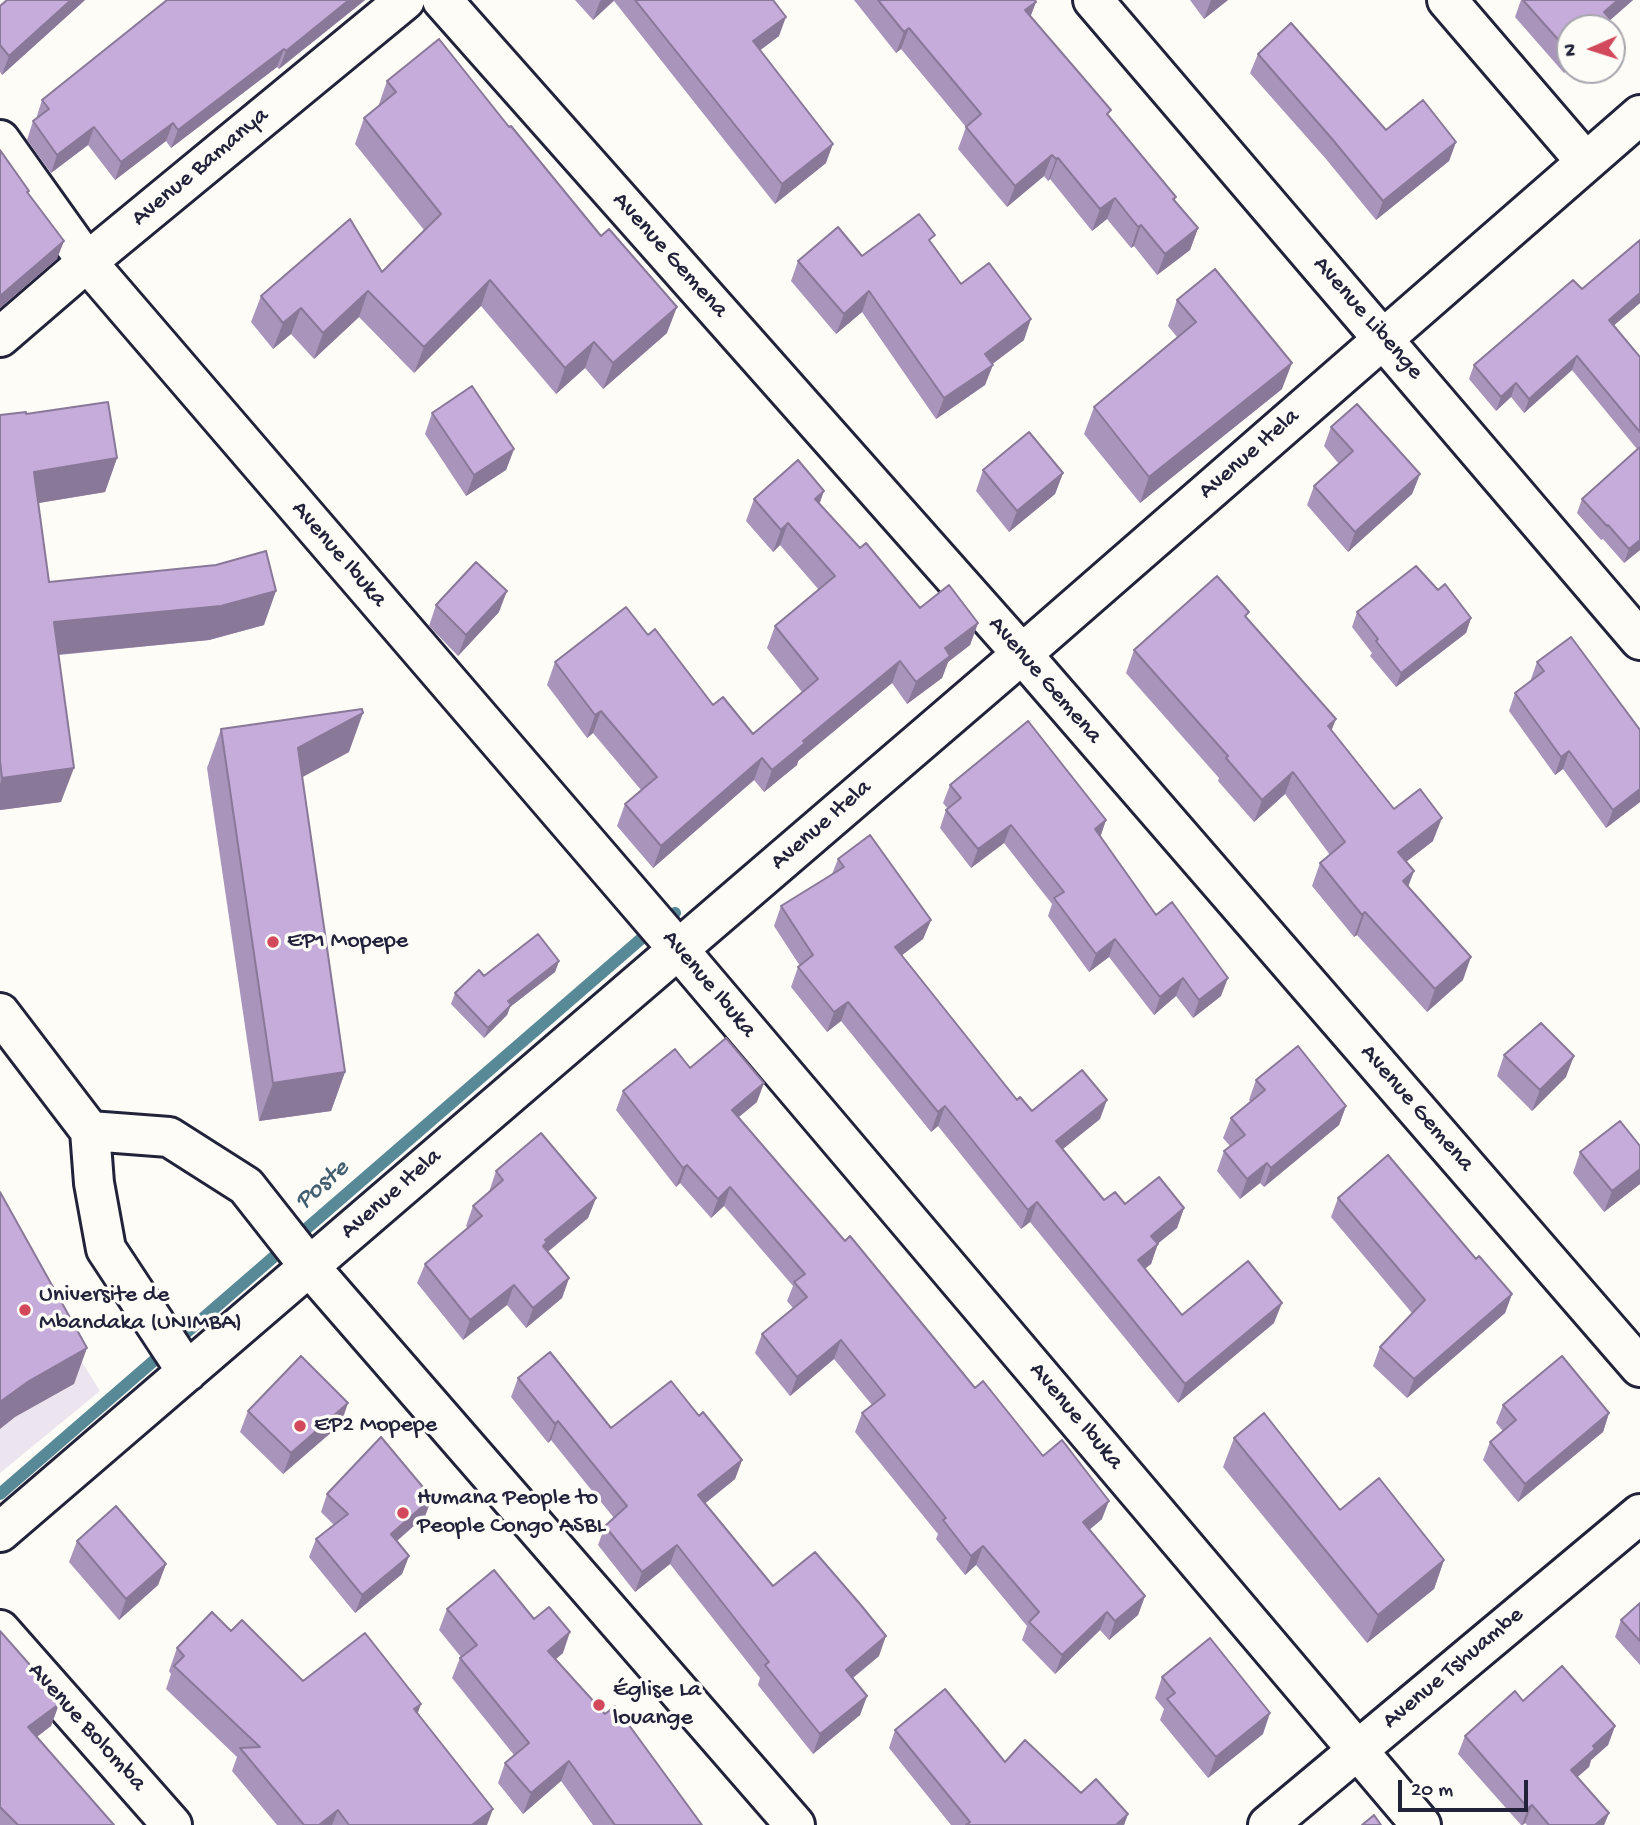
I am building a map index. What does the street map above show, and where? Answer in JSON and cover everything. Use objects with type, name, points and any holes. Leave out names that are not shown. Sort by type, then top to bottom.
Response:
[{"type":"street","name":"Avenue Bamanya","points":[[0,337],[86,262],[405,0]]},
{"type":"street","name":"Avenue Gemena","points":[[442,0],[1021,654],[1640,1367]]},
{"type":"street","name":"Avenue Libenge","points":[[1093,0],[1640,639]]},
{"type":"street","points":[[1447,0],[1586,162]]},
{"type":"street","name":"Avenue Itela","points":[[0,1532],[1021,654],[1640,115]]},
{"type":"street","name":"Avenue Ibuka","points":[[0,140],[86,262],[678,949],[1421,1825]]},
{"type":"street","points":[[0,1013],[90,1131],[94,1183],[106,1249],[187,1371]]},
{"type":"street","points":[[90,1131],[169,1138],[246,1186],[309,1266],[795,1825]]},
{"type":"street","name":"Avenue Tshuambe","points":[[1268,1825],[1640,1514]]},
{"type":"street","name":"Avenue Bolomba","points":[[0,1630],[172,1825]]},
{"type":"shaded area","name":"Universite de Mbandaka (UNIMBA)","points":[[0,1229],[100,1391],[0,1473]]},
{"type":"building","points":[[7,0],[71,0],[9,56],[0,45],[0,6]]},
{"type":"building","points":[[167,0],[349,0],[286,51],[284,49],[178,130],[173,123],[121,162],[94,127],[57,155],[33,121],[49,109],[42,100]]},
{"type":"building","points":[[635,0],[773,0],[786,17],[753,41],[833,144],[782,184]]},
{"type":"building","points":[[878,0],[1035,0],[1036,2],[1025,10],[1111,110],[1107,114],[1176,197],[1173,199],[1198,228],[1165,254],[1141,225],[1138,227],[1115,198],[1100,209],[1058,158],[1052,155],[1015,186],[966,127],[981,114],[909,28],[904,32]]},
{"type":"building","points":[[1523,0],[1618,0],[1604,12],[1606,14],[1556,14],[1556,37]]},
{"type":"building","points":[[1291,23],[1386,130],[1423,100],[1456,142],[1383,201],[1258,54]]},
{"type":"building","points":[[439,39],[601,236],[609,229],[677,307],[613,363],[594,342],[565,368],[490,280],[424,347],[368,291],[323,333],[301,308],[283,323],[261,296],[350,219],[382,272],[441,214],[364,118],[396,92],[387,81]]},
{"type":"building","points":[[0,150],[64,241],[0,296]]},
{"type":"building","points":[[919,214],[935,235],[929,240],[961,284],[989,263],[1031,319],[985,354],[993,365],[944,398],[869,291],[844,314],[798,261],[838,227],[862,256]]},
{"type":"building","points":[[1640,240],[1640,293],[1609,320],[1640,357],[1640,432],[1577,356],[1529,399],[1516,383],[1501,397],[1474,365],[1573,280],[1582,289]]},
{"type":"building","points":[[1215,269],[1292,363],[1149,477],[1094,407],[1196,322],[1177,300]]},
{"type":"building","points":[[472,386],[514,449],[474,475],[432,413]]},
{"type":"building","points":[[108,402],[117,458],[34,472],[49,582],[216,565],[266,551],[276,591],[221,606],[54,622],[74,768],[2,778],[0,415],[26,414]]},
{"type":"building","points":[[1357,404],[1420,474],[1355,532],[1314,486],[1353,451],[1331,427]]},
{"type":"building","points":[[1029,432],[1063,473],[1017,511],[983,470]]},
{"type":"building","points":[[1640,447],[1640,540],[1629,549],[1582,499]]},
{"type":"building","points":[[798,460],[824,491],[815,499],[860,548],[866,543],[920,608],[949,585],[978,623],[945,648],[950,656],[916,682],[900,661],[772,770],[762,758],[661,846],[625,804],[657,777],[601,711],[595,715],[555,662],[626,607],[648,635],[655,629],[713,705],[723,697],[753,734],[818,679],[775,626],[835,576],[788,523],[781,530],[754,499]]},
{"type":"building","points":[[476,562],[507,591],[466,635],[436,605]]},
{"type":"building","points":[[1416,566],[1438,590],[1445,584],[1471,618],[1401,673],[1357,612]]},
{"type":"building","points":[[1217,576],[1249,612],[1245,616],[1336,719],[1328,726],[1394,809],[1420,789],[1442,818],[1398,852],[1414,871],[1403,881],[1471,957],[1435,989],[1365,912],[1362,915],[1320,863],[1345,842],[1293,772],[1262,800],[1226,758],[1228,756],[1134,650]]},
{"type":"building","points":[[1571,637],[1640,730],[1640,789],[1613,810],[1569,751],[1561,757],[1515,693],[1544,671],[1537,662]]},
{"type":"building","points":[[362,709],[363,713],[298,748],[345,1072],[273,1083],[221,729]]},
{"type":"building","points":[[1028,721],[1106,820],[1095,829],[1156,915],[1172,902],[1228,978],[1199,1000],[1183,978],[1160,997],[1115,939],[1096,954],[1054,898],[1064,892],[1011,825],[978,849],[946,810],[961,798],[950,785]]},
{"type":"building","points":[[870,835],[931,920],[895,947],[1017,1100],[1020,1097],[1032,1111],[1082,1070],[1107,1100],[1056,1141],[1104,1200],[1115,1192],[1125,1204],[1159,1177],[1184,1208],[1151,1236],[1158,1244],[1138,1260],[1182,1315],[1248,1261],[1282,1303],[1185,1384],[1037,1202],[1028,1210],[945,1106],[938,1112],[848,1002],[834,1012],[798,967],[813,955],[781,906],[844,867],[838,859]]},
{"type":"building","points":[[538,934],[559,961],[508,1001],[511,1005],[488,1028],[455,993],[479,970],[484,976]]},
{"type":"building","points":[[1541,1023],[1574,1056],[1540,1090],[1504,1055]]},
{"type":"building","points":[[726,1038],[764,1083],[732,1110],[845,1241],[850,1236],[975,1388],[983,1381],[1043,1456],[1062,1440],[1109,1501],[1083,1522],[1145,1596],[1115,1621],[1107,1612],[1062,1655],[1029,1622],[1039,1612],[983,1546],[971,1556],[943,1520],[946,1518],[862,1413],[885,1395],[841,1340],[797,1377],[762,1334],[807,1297],[794,1282],[805,1274],[730,1187],[718,1199],[687,1165],[683,1168],[623,1091],[675,1049],[690,1068]]},
{"type":"building","points":[[1298,1046],[1346,1106],[1271,1168],[1267,1163],[1247,1179],[1224,1151],[1245,1135],[1231,1118],[1265,1090],[1256,1080]]},
{"type":"building","points":[[1620,1121],[1640,1146],[1640,1169],[1612,1191],[1580,1152]]},
{"type":"building","points":[[541,1133],[596,1198],[545,1240],[547,1242],[543,1246],[569,1278],[533,1308],[514,1285],[470,1320],[425,1264],[482,1216],[473,1206],[503,1180],[496,1171]]},
{"type":"building","points":[[1388,1155],[1476,1259],[1479,1256],[1512,1294],[1414,1379],[1380,1347],[1425,1300],[1338,1198]]},
{"type":"building","points":[[0,1192],[87,1348],[29,1381],[0,1402]]},
{"type":"building","points":[[550,1352],[611,1428],[671,1381],[699,1416],[703,1412],[742,1460],[698,1495],[773,1586],[815,1552],[886,1636],[846,1670],[867,1696],[820,1734],[765,1665],[769,1662],[677,1545],[642,1572],[605,1526],[627,1506],[558,1421],[555,1424],[518,1378]]},
{"type":"building","points":[[301,1356],[348,1403],[291,1453],[248,1411]]},
{"type":"building","points":[[1562,1356],[1609,1413],[1525,1484],[1490,1442],[1516,1420],[1503,1405]]},
{"type":"building","points":[[1264,1413],[1340,1510],[1379,1478],[1444,1560],[1378,1615],[1234,1438]]},
{"type":"building","points":[[381,1437],[432,1498],[391,1534],[409,1556],[362,1595],[316,1539],[348,1514],[327,1494]]},
{"type":"building","points":[[116,1506],[166,1564],[126,1599],[77,1541]]},
{"type":"building","points":[[494,1570],[534,1619],[549,1607],[570,1632],[548,1651],[605,1714],[615,1706],[702,1825],[615,1825],[569,1761],[531,1793],[505,1763],[529,1743],[460,1658],[477,1645],[447,1609]]},
{"type":"building","points":[[1640,1603],[1640,1641],[1621,1620]]},
{"type":"building","points":[[212,1612],[231,1631],[242,1620],[303,1681],[365,1633],[421,1704],[414,1709],[493,1809],[472,1825],[349,1825],[338,1810],[319,1825],[304,1825],[240,1748],[260,1747],[174,1666],[184,1656],[177,1648]]},
{"type":"building","points":[[0,1631],[59,1704],[28,1727],[114,1825],[18,1825],[0,1807]]},
{"type":"building","points":[[1210,1638],[1270,1713],[1216,1757],[1167,1699],[1175,1693],[1162,1677]]},
{"type":"building","points":[[1562,1666],[1615,1726],[1593,1746],[1595,1749],[1571,1770],[1609,1813],[1595,1825],[1549,1825],[1532,1805],[1528,1808],[1465,1736],[1515,1691],[1523,1701]]},
{"type":"building","points":[[945,1689],[1005,1762],[1025,1740],[1081,1793],[1096,1779],[1128,1814],[1116,1825],[966,1825],[970,1822],[895,1730]]},
{"type":"building","points":[[1374,1815],[1381,1825],[1362,1825]]},
{"type":"waterway","name":"Poste","points":[[0,1494],[649,932],[675,913]]},
{"type":"place","name":"EP1 Mopepe","points":[[273,942]]},
{"type":"place","name":"Universite de Mbandaka (UNIMBA)","points":[[25,1310]]},
{"type":"place","name":"EP2 Mopepe","points":[[300,1426]]},
{"type":"place","name":"Humana People to People Congo ASBL","points":[[403,1513]]},
{"type":"place","name":"Église La louange","points":[[599,1705]]}]
